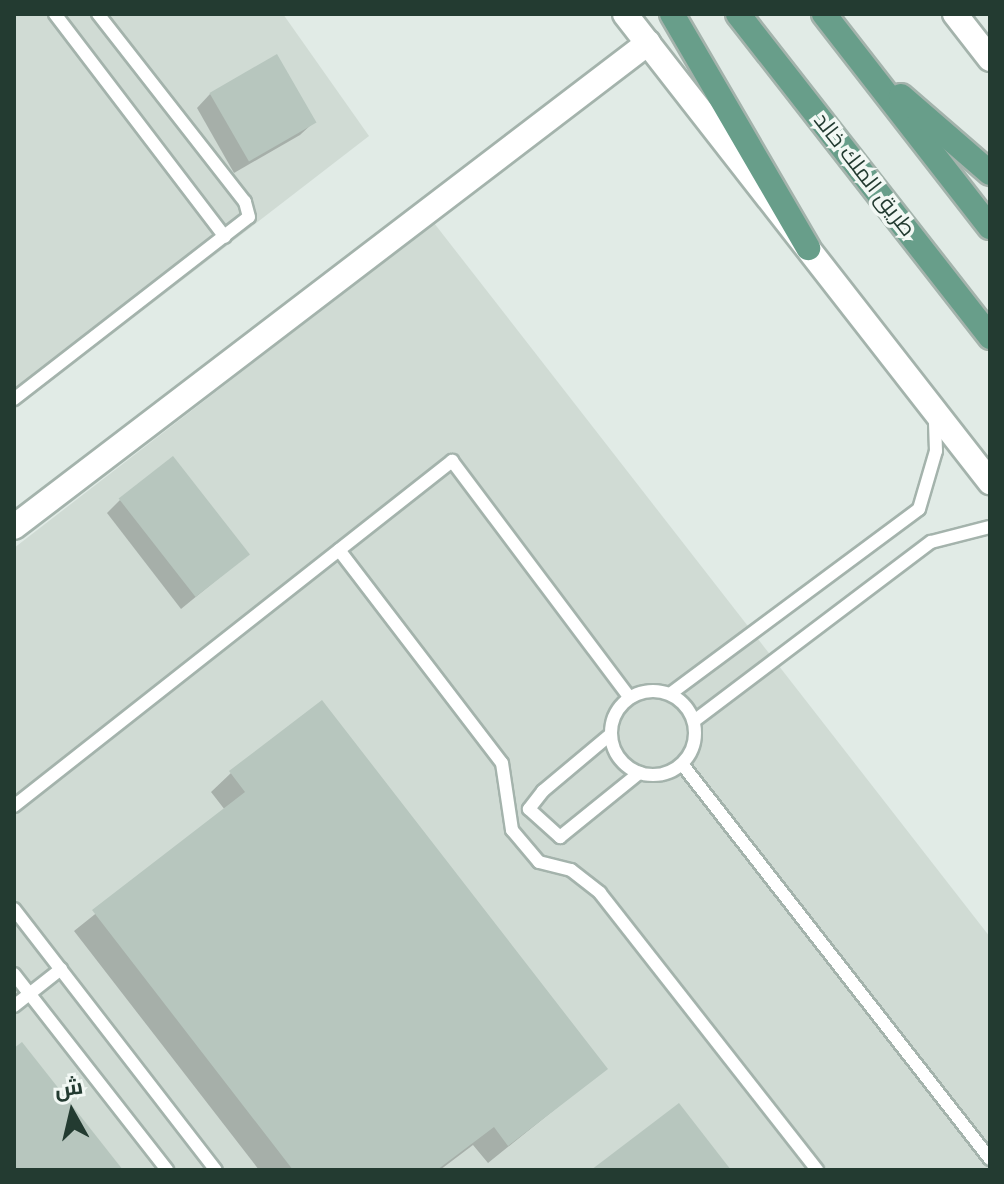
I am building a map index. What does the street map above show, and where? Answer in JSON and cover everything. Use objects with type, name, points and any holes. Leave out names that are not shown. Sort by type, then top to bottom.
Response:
[{"type":"main road","points":[[672,14],[808,248]]},
{"type":"main road","name":"طريق الملك خالد","points":[[738,14],[990,337]]},
{"type":"main road","points":[[824,14],[990,227]]},
{"type":"main road","points":[[861,61],[990,173]]},
{"type":"street","points":[[625,14],[990,482]]},
{"type":"street","points":[[955,14],[990,59]]},
{"type":"street","points":[[14,527],[648,43]]},
{"type":"lane","points":[[55,14],[225,237]]},
{"type":"lane","points":[[14,399],[249,217],[245,202],[98,14]]},
{"type":"lane","points":[[639,773],[560,837],[529,809],[543,791],[611,734],[620,707],[630,698],[643,692],[670,694],[919,509],[936,451],[934,411]]},
{"type":"lane","points":[[14,806],[452,461],[630,698]]},
{"type":"lane","points":[[694,721],[931,542],[990,527]]},
{"type":"lane","points":[[339,550],[502,763],[512,830],[539,862],[571,870],[600,893],[817,1170]]},
{"type":"lane","points":[[611,734],[619,758],[639,773],[662,774],[682,764],[694,744],[694,721],[670,694]]},
{"type":"lane","points":[[682,764],[990,1159]]},
{"type":"lane","points":[[14,909],[216,1170]]},
{"type":"lane","points":[[14,1006],[61,969]]},
{"type":"lane","points":[[14,974],[167,1170]]},
{"type":"shaded area","points":[[14,14],[283,14],[369,136],[14,410]]},
{"type":"shaded area","points":[[434,223],[990,937],[990,1170],[14,1170],[14,548]]},
{"type":"building","points":[[277,54],[316,122],[249,161],[209,93]]},
{"type":"building","points":[[173,456],[250,555],[196,597],[119,498]]},
{"type":"building","points":[[322,700],[608,1069],[508,1146],[494,1127],[437,1170],[293,1170],[92,910],[245,792],[229,771]]},
{"type":"building","points":[[22,1042],[123,1170],[14,1170],[14,1048]]},
{"type":"building","points":[[679,1103],[731,1170],[591,1170]]}]
